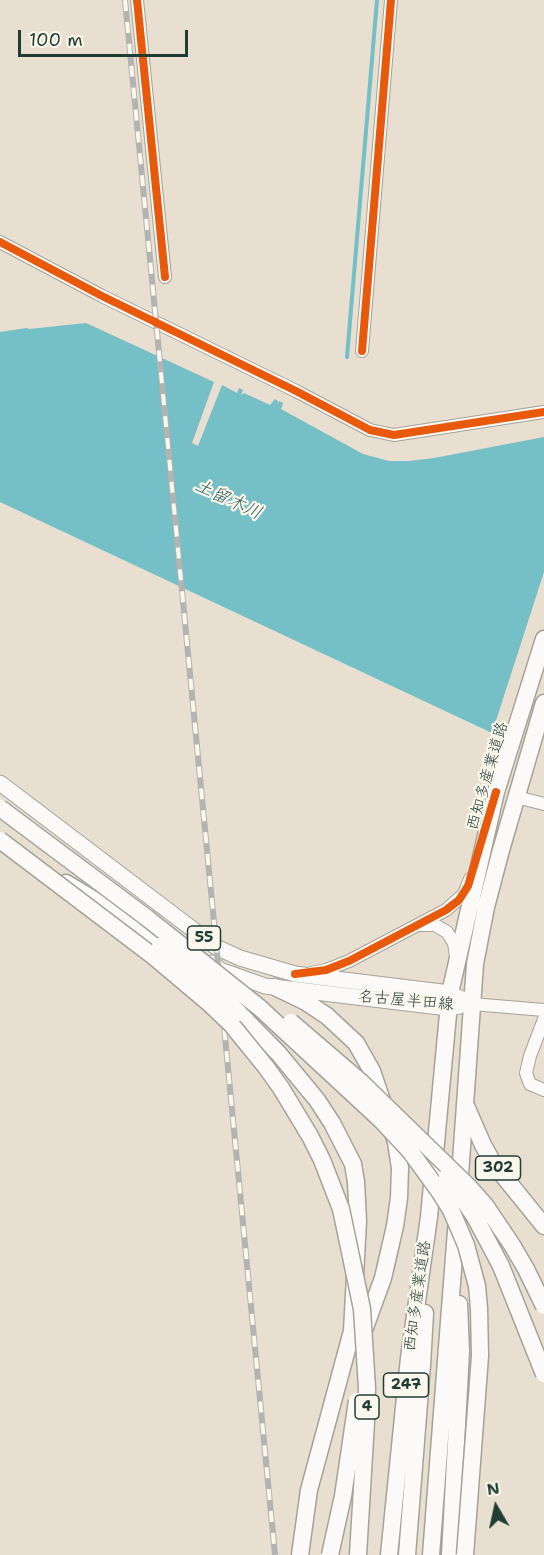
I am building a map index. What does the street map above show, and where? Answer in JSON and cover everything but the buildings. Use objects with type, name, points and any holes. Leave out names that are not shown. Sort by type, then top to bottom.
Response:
[{"type":"highway","name":"西知多産業道路","points":[[407,1555],[422,1365],[429,1217],[449,1000],[496,792],[544,639]]},
{"type":"highway","name":"西知多産業道路","points":[[431,1555],[475,964],[486,907],[544,703]]},
{"type":"highway","points":[[0,799],[176,927],[361,1082],[469,1187],[485,1206],[526,1269],[544,1306]]},
{"type":"highway","points":[[0,808],[147,918],[260,1008],[382,1120],[410,1151],[451,1210],[466,1245],[477,1286],[479,1308],[480,1356],[465,1555]]},
{"type":"highway","points":[[0,814],[25,831]]},
{"type":"highway","points":[[6,844],[116,914],[190,968],[239,1013],[279,1054],[317,1100],[353,1164],[358,1209],[352,1331],[309,1490],[300,1555]]},
{"type":"highway","points":[[6,844],[190,986],[224,1017],[249,1045],[281,1088],[322,1160],[340,1209],[353,1260],[359,1327],[359,1388],[349,1463],[330,1555]]},
{"type":"highway","points":[[275,987],[306,1002],[327,1016],[356,1043],[372,1071],[396,1142],[400,1168],[399,1198],[390,1251],[374,1305],[355,1353],[335,1394]]},
{"type":"highway","name":"302","points":[[464,1102],[483,1145],[494,1163],[544,1226]]},
{"type":"highway","points":[[424,1143],[475,1217],[488,1241],[514,1297],[544,1374]]},
{"type":"highway","name":"西知多産業道路","points":[[450,1555],[460,1351],[457,1216]]},
{"type":"highway","name":"西知多産業道路","points":[[390,1555],[409,1358],[429,1217]]},
{"type":"highway","name":"4","points":[[353,1260],[362,1309],[367,1388],[365,1461],[358,1555]]},
{"type":"main road","name":"名古屋半田線","points":[[0,783],[216,947],[240,958],[295,974],[361,982],[472,1004]]},
{"type":"main road","name":"名古屋半田線","points":[[25,831],[101,878],[220,969],[265,986],[449,1000]]},
{"type":"street","points":[[137,0],[165,277]]},
{"type":"street","points":[[362,351],[391,0]]},
{"type":"street","points":[[0,242],[102,296],[370,430],[394,435],[544,412]]},
{"type":"street","points":[[295,974],[326,970],[357,956],[446,910],[464,894],[496,792]]},
{"type":"street","points":[[516,797],[544,804]]},
{"type":"street","points":[[418,925],[435,925],[447,932],[454,943],[456,962]]},
{"type":"street","points":[[357,956],[353,968],[354,974],[361,982]]},
{"type":"street","points":[[472,1004],[544,1010]]},
{"type":"street","points":[[544,1018],[526,1074],[530,1084],[544,1090]]},
{"type":"water","name":"土留木川","points":[[86,323],[214,382],[192,443],[198,446],[222,385],[237,393],[239,388],[243,390],[241,395],[244,393],[270,405],[275,399],[278,401],[277,405],[279,401],[283,403],[281,409],[363,454],[389,461],[434,458],[544,437],[544,572],[492,733],[0,502],[0,332]]},
{"type":"waterway","points":[[347,357],[377,0]]},
{"type":"railway","points":[[125,0],[275,1555]]},
{"type":"cycle path","points":[[137,0],[165,277]]},
{"type":"cycle path","points":[[362,351],[391,0]]},
{"type":"cycle path","points":[[0,242],[102,296],[370,430],[394,435],[544,412]]},
{"type":"cycle path","points":[[295,974],[326,970],[349,961],[446,910],[459,900],[468,886],[496,792]]}]
